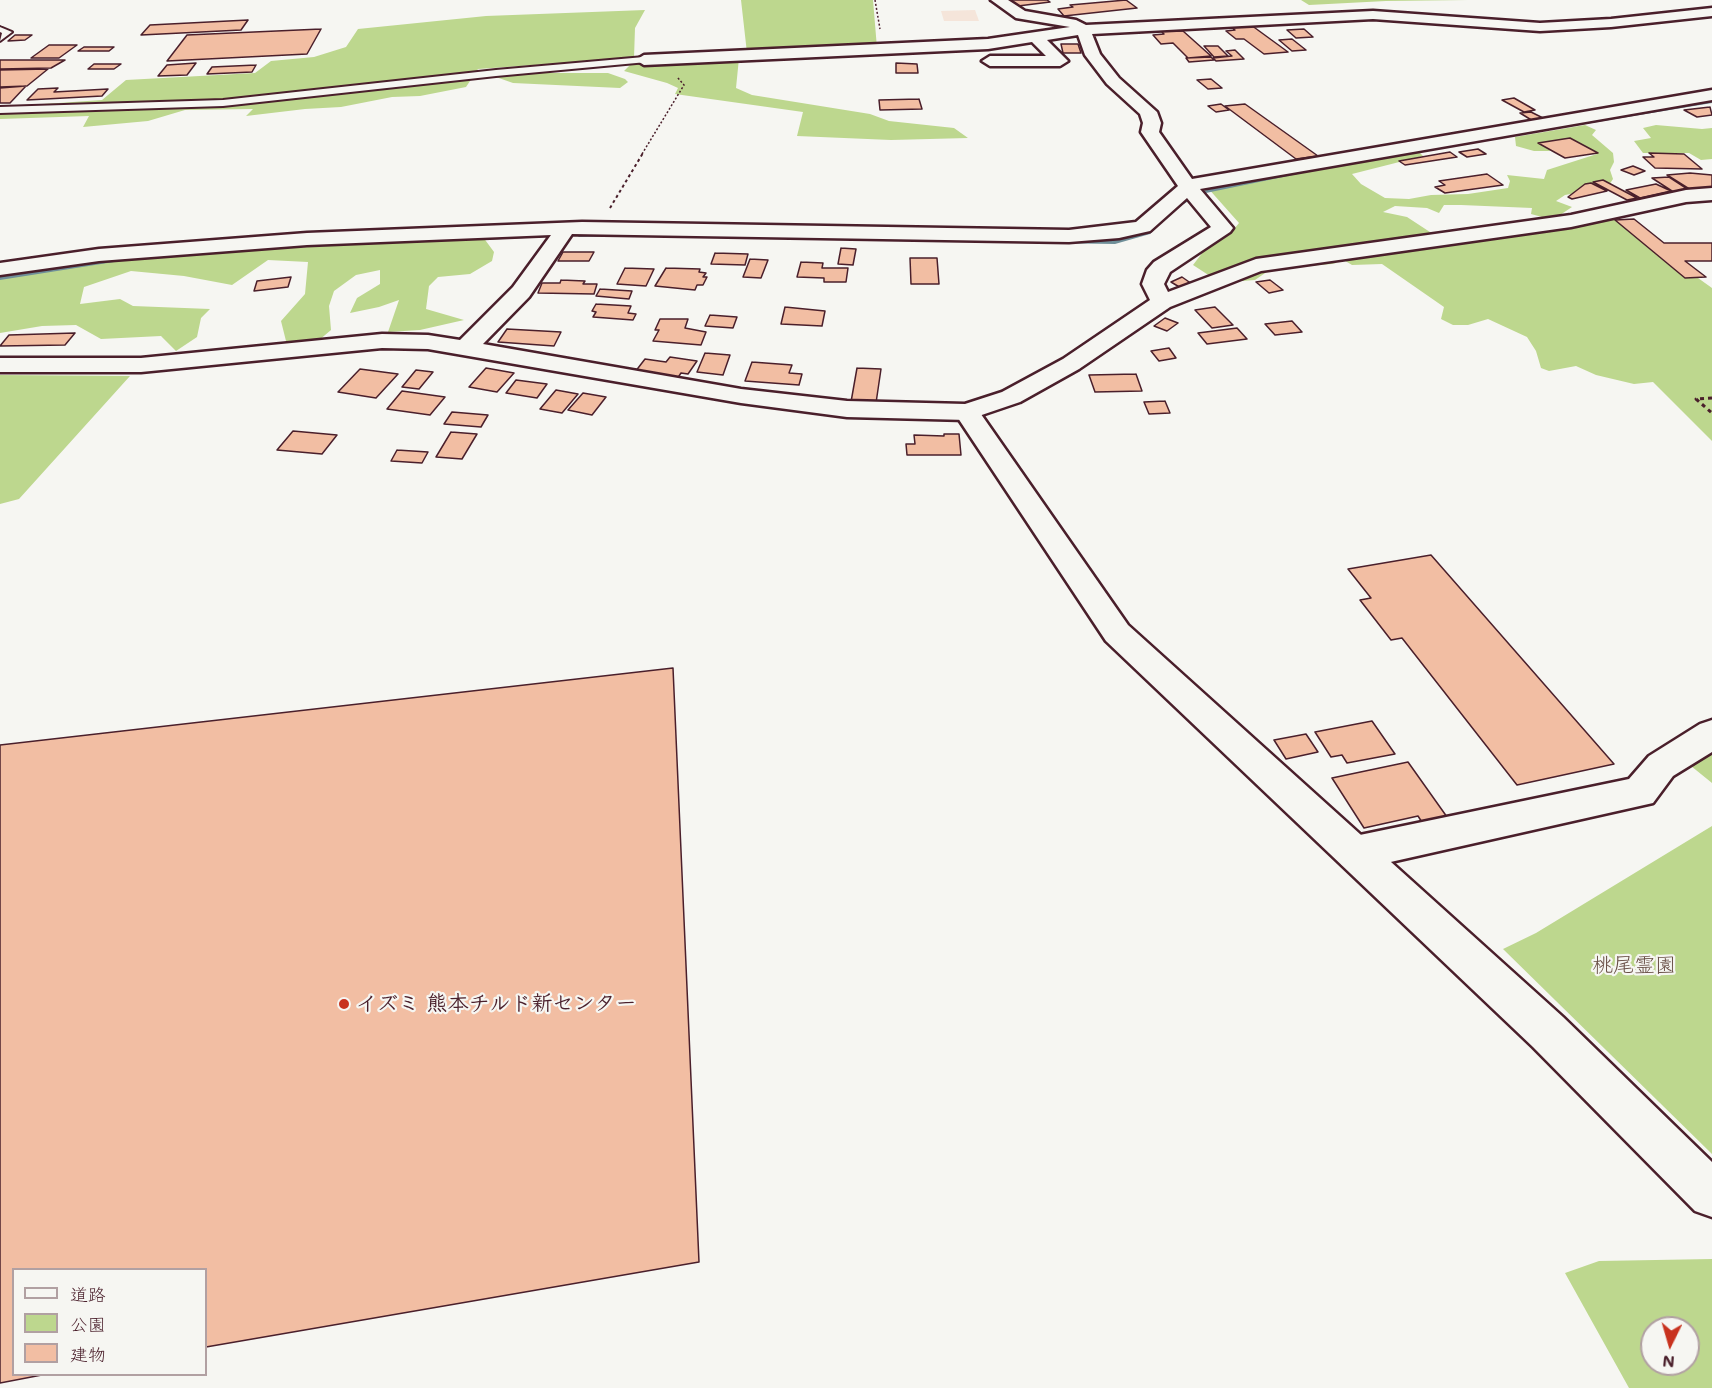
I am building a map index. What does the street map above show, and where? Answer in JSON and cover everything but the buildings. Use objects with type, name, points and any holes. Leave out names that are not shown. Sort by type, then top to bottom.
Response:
[{"type":"street","points":[[998,0],[1021,15],[1076,24],[1083,30],[1093,55],[1148,112],[1152,123],[1150,132],[1188,186],[1223,228],[1162,267],[1155,275],[1153,284],[1162,302]]},
{"type":"street","points":[[644,60],[988,44],[1083,30],[1373,15],[1540,27],[1611,23],[1712,12]]},
{"type":"street","points":[[969,62],[1060,61],[1035,37]]},
{"type":"street","points":[[883,50],[884,59],[900,62],[946,62]]},
{"type":"street","points":[[0,269],[99,255],[307,239],[574,228],[1069,236],[1119,232],[1143,227],[1188,186],[1712,95]]},
{"type":"street","points":[[0,365],[141,365],[382,341],[428,342],[741,396],[847,409],[967,412],[1011,397],[1071,364],[1162,302],[1256,265],[1571,221],[1686,196],[1712,194]]},
{"type":"street","points":[[467,347],[521,292],[574,228]]},
{"type":"street","points":[[967,412],[1117,633],[1548,1032],[1712,1194]]},
{"type":"street","points":[[1355,853],[1640,792],[1661,766],[1712,734]]},
{"type":"lane","points":[[0,29],[8,32],[0,39]]},
{"type":"lane","points":[[0,110],[223,104],[496,73],[644,60]]},
{"type":"path","points":[[875,0],[883,50]]},
{"type":"path","points":[[574,228],[612,206],[684,85],[672,72]]},
{"type":"path","points":[[1712,398],[1696,399],[1712,413]]},
{"type":"shaded area","points":[[975,10],[979,21],[944,21],[941,11]]},
{"type":"green space","points":[[741,0],[873,0],[877,48],[747,53]]},
{"type":"green space","points":[[1301,0],[1468,0],[1309,5]]},
{"type":"green space","points":[[645,10],[635,28],[634,58],[478,69],[466,87],[420,96],[392,97],[341,107],[246,116],[253,109],[185,110],[148,121],[83,127],[89,116],[0,119],[0,107],[102,100],[126,80],[255,73],[271,61],[314,57],[346,47],[358,29],[486,16]]},
{"type":"green space","points":[[739,58],[736,88],[752,95],[870,114],[889,121],[954,128],[968,138],[891,140],[797,136],[803,112],[675,94],[678,88],[667,83],[624,71],[630,65],[655,61]]},
{"type":"green space","points":[[531,73],[608,73],[628,82],[620,88],[513,83],[493,76]]},
{"type":"green space","points":[[1585,125],[1596,130],[1592,135],[1613,153],[1614,162],[1610,170],[1613,179],[1609,185],[1589,185],[1556,201],[1572,207],[1560,215],[1542,217],[1531,214],[1532,208],[1461,205],[1444,205],[1439,213],[1427,208],[1395,206],[1383,212],[1407,217],[1433,234],[1480,237],[1570,228],[1614,218],[1712,288],[1712,441],[1653,382],[1634,384],[1596,375],[1576,366],[1549,371],[1541,368],[1536,351],[1527,337],[1488,319],[1468,325],[1453,325],[1441,319],[1444,307],[1382,264],[1352,265],[1337,256],[1336,263],[1271,269],[1255,280],[1242,281],[1213,278],[1193,265],[1203,252],[1230,234],[1239,223],[1207,187],[1342,161],[1419,152],[1423,156],[1352,174],[1361,184],[1385,198],[1409,199],[1508,188],[1510,181],[1507,175],[1544,179],[1547,170],[1597,154],[1571,140],[1547,147],[1550,151],[1534,151],[1516,146],[1515,137]]},
{"type":"green space","points":[[1656,125],[1712,128],[1712,159],[1701,160],[1689,153],[1643,153],[1634,141],[1651,138],[1643,128]]},
{"type":"green space","points":[[483,237],[494,252],[492,261],[470,274],[438,277],[429,286],[426,309],[464,320],[420,330],[388,332],[399,300],[350,313],[357,298],[380,284],[380,270],[356,275],[334,291],[329,306],[331,330],[318,341],[286,341],[281,321],[305,294],[308,262],[268,260],[232,285],[184,276],[131,271],[84,287],[80,304],[120,299],[133,306],[210,309],[201,318],[197,337],[176,351],[161,336],[101,339],[76,325],[42,326],[0,333],[0,274],[100,259]]},
{"type":"green space","points":[[0,375],[130,376],[19,499],[0,504]]},
{"type":"green space","points":[[1712,752],[1712,783],[1691,766]]},
{"type":"green space","name":"桃尾霊園","points":[[1712,826],[1712,1154],[1503,949],[1536,933]]},
{"type":"green space","points":[[1712,1259],[1712,1388],[1629,1388],[1565,1273],[1599,1261]]},
{"type":"waterway","points":[[1489,139],[1712,102]]},
{"type":"waterway","points":[[1201,192],[1310,170]]},
{"type":"waterway","points":[[1171,210],[1190,198]]},
{"type":"waterway","points":[[977,240],[1115,242],[1148,233],[1157,224]]},
{"type":"waterway","points":[[579,235],[646,235]]},
{"type":"waterway","points":[[480,238],[546,236]]},
{"type":"waterway","points":[[0,278],[137,257]]},
{"type":"place","name":"イズミ 熊本チルド新センター","points":[[344,1004]]}]
